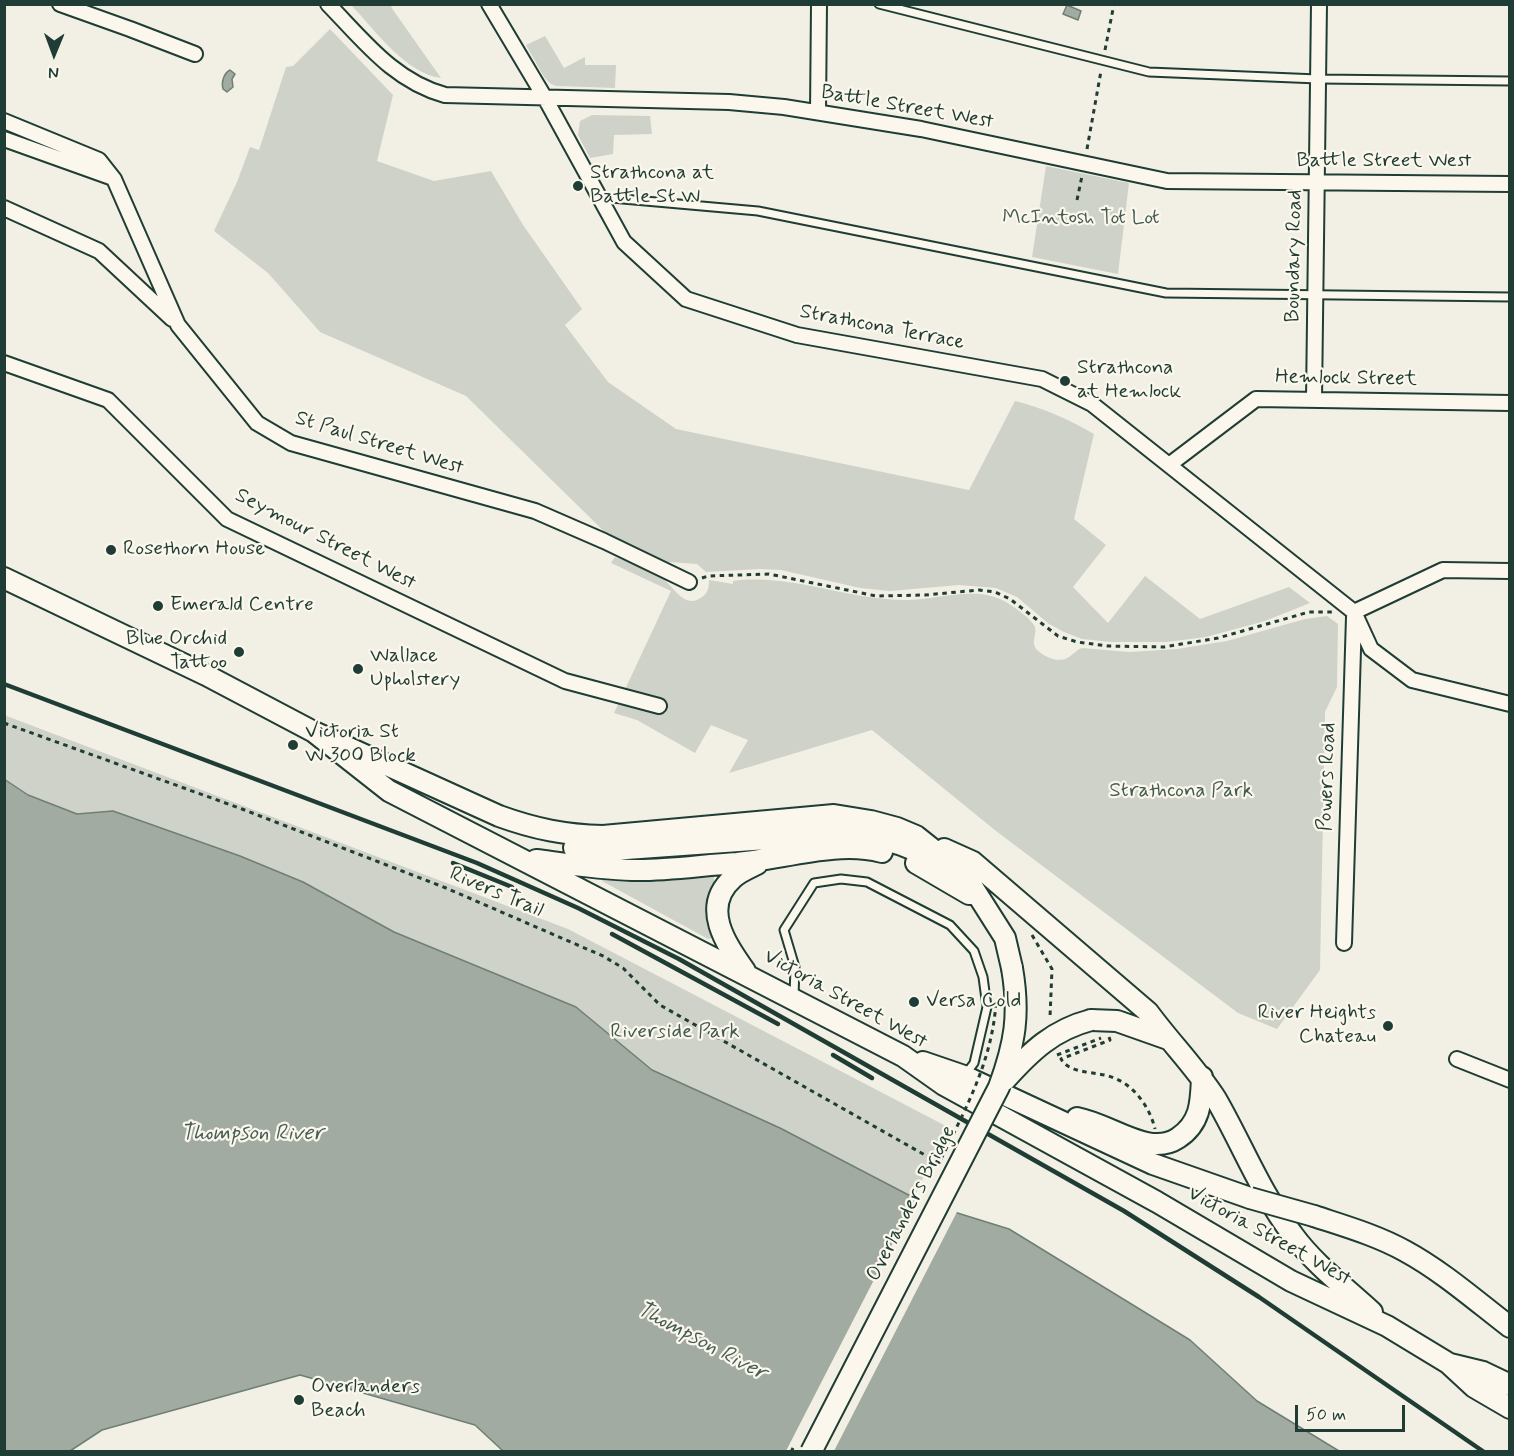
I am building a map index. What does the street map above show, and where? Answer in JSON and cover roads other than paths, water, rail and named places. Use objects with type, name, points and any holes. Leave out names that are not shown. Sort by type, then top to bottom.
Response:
[{"type":"main road","name":"Victoria Street West","points":[[4,578],[206,675],[314,732],[499,816],[530,827],[569,835],[603,836],[834,815],[880,823],[916,836],[973,862],[1148,1012],[1168,1039],[1202,1077],[1260,1182],[1292,1234],[1318,1265],[1387,1326]]},
{"type":"main road","name":"Victoria Street West","points":[[314,732],[389,791],[746,973],[903,1056],[944,1085],[1157,1203],[1291,1281],[1387,1326],[1448,1363],[1474,1387],[1509,1408]]},
{"type":"main road","points":[[336,748],[495,830],[568,847],[612,850],[837,834],[873,837],[903,845],[931,860],[988,910]]},
{"type":"main road","name":"Victoria Street West","points":[[916,836],[965,875],[1005,939],[1012,968]]},
{"type":"main road","points":[[524,859],[632,870],[764,859],[788,854],[841,849],[873,849],[898,856],[926,868],[969,894]]},
{"type":"main road","points":[[746,973],[719,927],[717,910],[720,897],[732,879],[764,859]]},
{"type":"main road","name":"Overlanders Bridge","points":[[811,1452],[999,1087],[1014,1038],[1017,996],[1012,968]]},
{"type":"main road","points":[[999,1087],[1021,1062],[1053,1035],[1072,1025],[1092,1020],[1117,1021],[1168,1039]]},
{"type":"main road","points":[[903,1056],[964,1076],[1153,1164],[1250,1198],[1314,1215],[1362,1232],[1405,1251],[1452,1283],[1509,1327]]},
{"type":"main road","points":[[1038,1111],[1092,1122],[1146,1143],[1160,1144],[1174,1141],[1197,1120],[1201,1103],[1202,1077]]},
{"type":"main road","name":"Victoria Street West","points":[[1448,1363],[1483,1372],[1509,1385]]},
{"type":"street","points":[[60,4],[130,28],[195,54]]},
{"type":"street","name":"Battle Street West","points":[[328,4],[404,78],[425,90],[446,95],[729,102],[818,112],[921,129],[1167,181],[1509,184]]},
{"type":"street","name":"Strathcona Terrace","points":[[489,4],[545,98],[624,242],[686,299],[797,335],[1042,379],[1092,404],[1354,612]]},
{"type":"street","points":[[818,112],[819,4]]},
{"type":"street","name":"Boundary Road","points":[[1314,399],[1319,4]]},
{"type":"street","name":"St Paul Street West","points":[[4,121],[99,160],[114,179],[178,325],[257,423],[291,443],[534,511],[604,541],[689,582]]},
{"type":"street","points":[[4,139],[114,179]]},
{"type":"street","points":[[4,207],[99,251],[178,325]]},
{"type":"street","name":"Seymour Street West","points":[[4,363],[108,400],[227,519],[565,681],[659,706]]},
{"type":"street","name":"Hemlock Street","points":[[1169,465],[1256,399],[1509,403]]},
{"type":"street","points":[[1509,571],[1443,570],[1354,612],[1371,649],[1412,680],[1509,704]]},
{"type":"street","name":"Powers Road","points":[[1344,943],[1354,612]]},
{"type":"street","points":[[1457,1059],[1509,1080]]},
{"type":"lane","points":[[879,4],[1149,72],[1318,79],[1509,81]]},
{"type":"lane","points":[[599,197],[758,211],[1166,293],[1509,297]]},
{"type":"lane","points":[[794,998],[795,967],[784,930],[814,883],[841,879],[867,882],[950,925],[974,951],[983,977],[987,1008],[974,1063],[964,1076],[944,1085]]},
{"type":"water","points":[[1067,5],[1081,11],[1078,20],[1063,14]]},
{"type":"water","points":[[230,70],[235,74],[232,79],[233,87],[227,92],[223,89],[223,81]]},
{"type":"water","name":"Thompson River","points":[[4,779],[28,795],[77,814],[113,811],[240,856],[303,882],[394,932],[576,1007],[652,1070],[780,1128],[922,1202],[1009,1229],[1190,1340],[1257,1401],[1339,1451],[503,1451],[475,1425],[300,1375],[102,1430],[70,1451],[5,1451]]},
{"type":"railway","points":[[4,684],[477,863],[578,908],[679,959],[1124,1211],[1259,1297],[1484,1452]]},
{"type":"railway","points":[[453,863],[512,887]]},
{"type":"railway","points":[[612,934],[778,1024]]},
{"type":"railway","points":[[833,1055],[872,1078]]},
{"type":"place","name":"Strathcona at Battle St W","points":[[578,186]]},
{"type":"place","name":"Strathcona at Hemlock","points":[[1065,381]]},
{"type":"place","name":"Rosethorn House","points":[[111,550]]},
{"type":"place","name":"Emerald Centre","points":[[158,606]]},
{"type":"place","name":"Blue Orchid Tattoo","points":[[239,652]]},
{"type":"place","name":"Wallace Upholstery","points":[[358,669]]},
{"type":"place","name":"Victoria St W 300 Block","points":[[293,745]]},
{"type":"place","name":"Versa Cold","points":[[914,1002]]},
{"type":"place","name":"River Heights Chateau","points":[[1388,1026]]},
{"type":"place","name":"Overlanders Beach","points":[[299,1400]]},
{"type":"park label","name":"McIntosh Tot Lot","points":[[1081,219]]},
{"type":"park label","name":"Strathcona Park","points":[[1181,792]]},
{"type":"park label","name":"Riverside Park","points":[[675,1033]]}]
